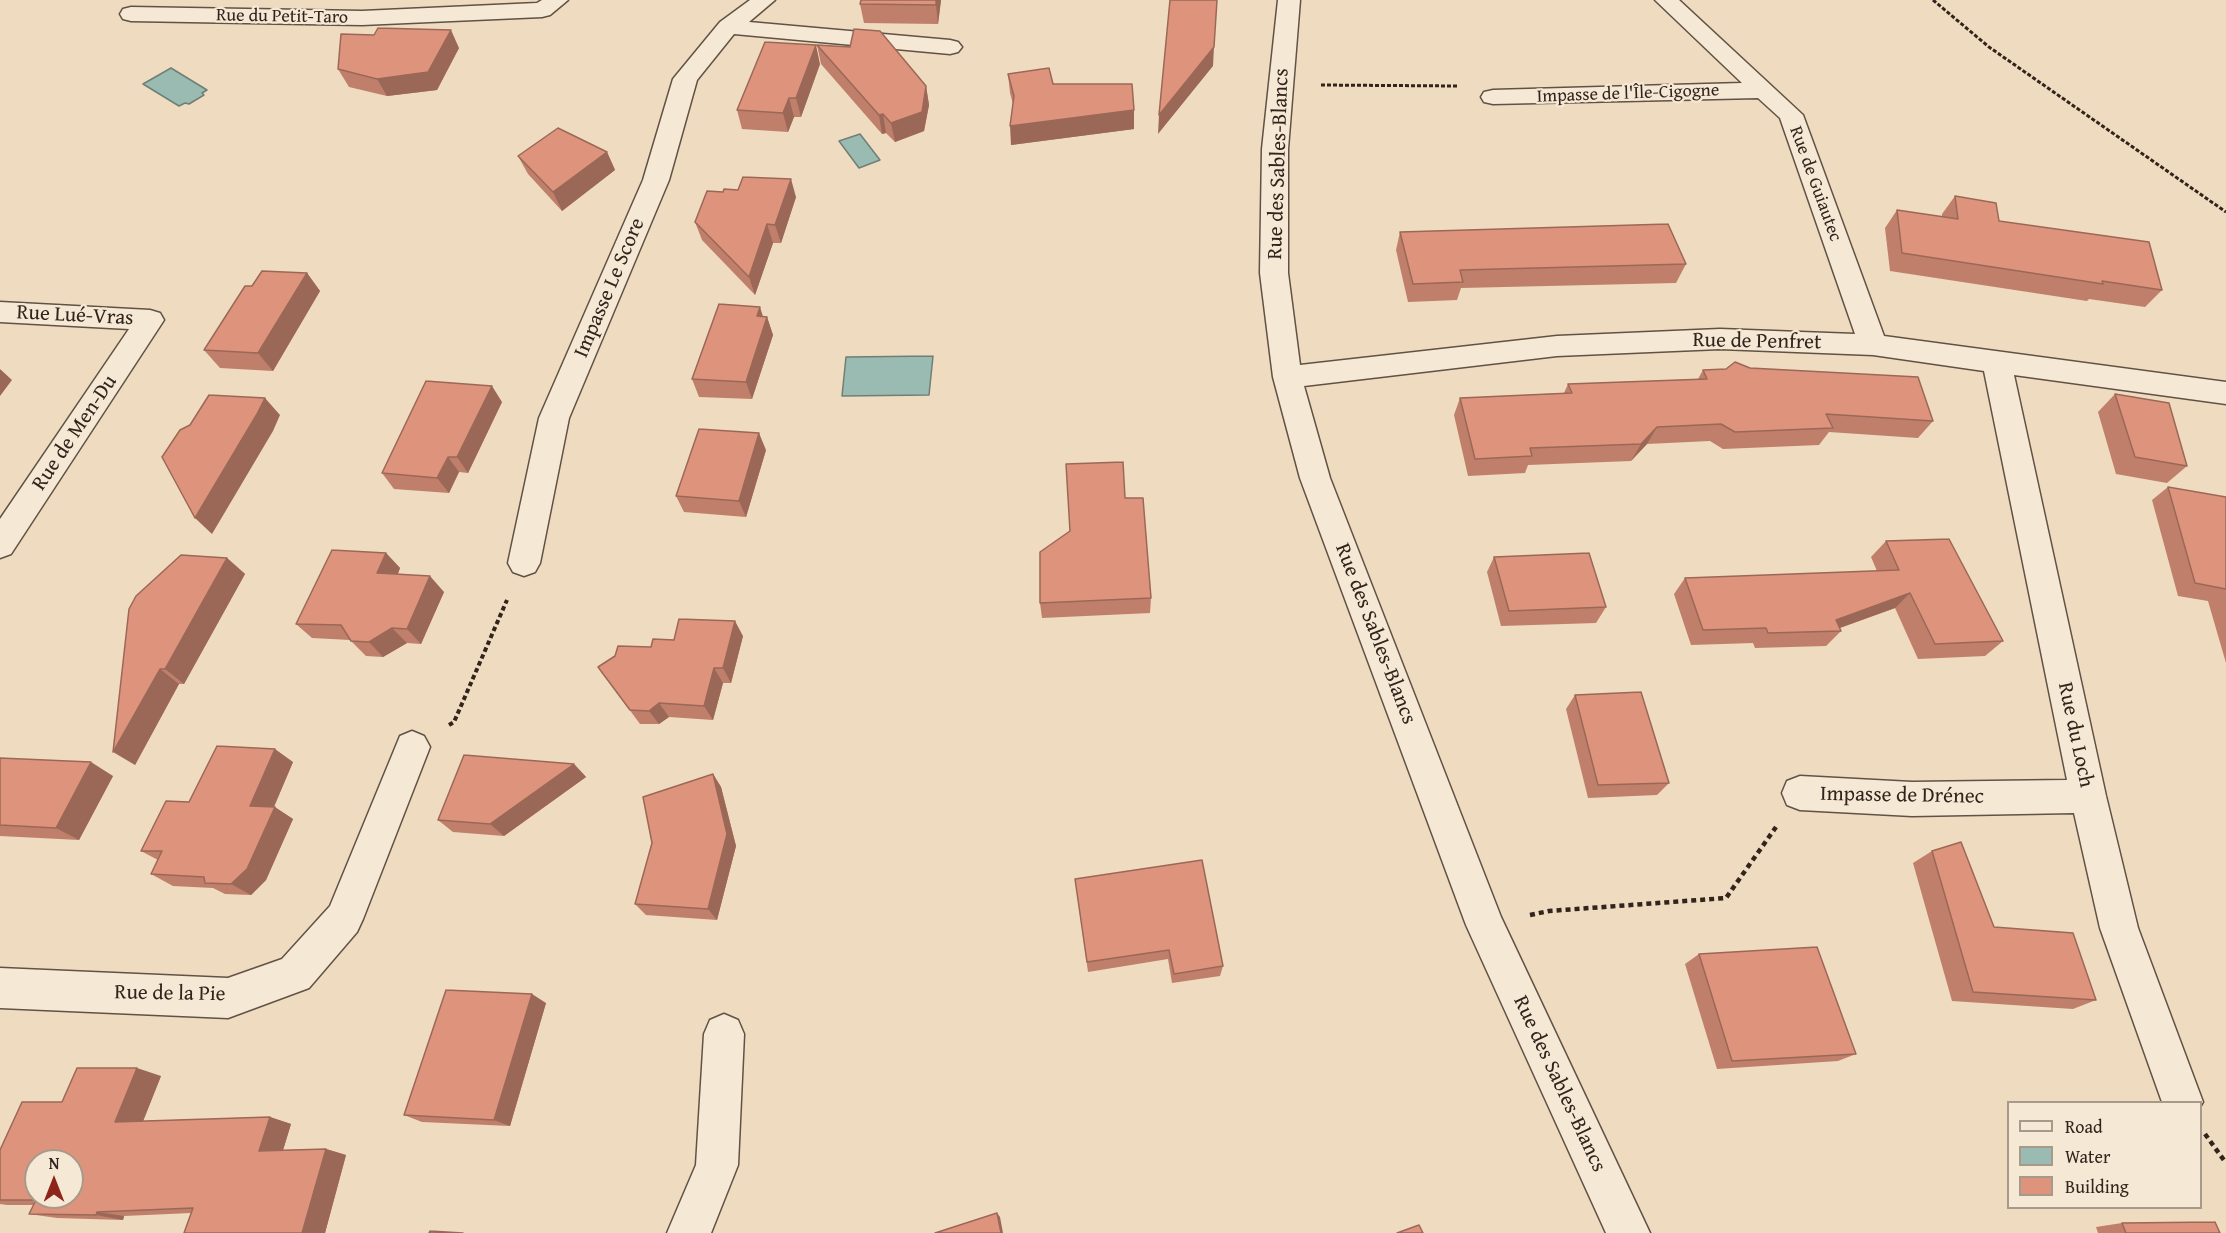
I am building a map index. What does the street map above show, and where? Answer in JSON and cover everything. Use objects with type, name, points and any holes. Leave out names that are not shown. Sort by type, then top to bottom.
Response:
[{"type":"street","name":"Rue du Petit-Taro","points":[[131,14],[366,9],[542,10],[557,0]]},
{"type":"street","name":"Impasse Le Score","points":[[524,561],[554,418],[656,180],[685,79],[728,27],[764,0]]},
{"type":"street","name":"Rue des Sables-Blancs","points":[[1289,0],[1275,149],[1274,273],[1287,377],[1315,478],[1485,926],[1628,1233]]},
{"type":"street","name":"Rue de Guiautec","points":[[1666,0],[1791,115],[1873,345]]},
{"type":"street","points":[[728,27],[950,47]]},
{"type":"street","name":"Impasse de l'Île-Cigogne","points":[[1492,97],[1764,90]]},
{"type":"street","name":"Rue Lué-Vras","points":[[0,312],[150,320]]},
{"type":"street","name":"Rue de Men-Du","points":[[0,545],[150,320]]},
{"type":"street","name":"Rue de Penfret","points":[[1287,377],[1557,346],[1720,339],[1873,345],[2226,393]]},
{"type":"street","name":"Rue du Loch","points":[[1996,360],[2088,796],[2119,928],[2182,1101]]},
{"type":"street","name":"Rue de la Pie","points":[[0,988],[228,998],[295,974],[344,919],[412,747]]},
{"type":"street","name":"Impasse de Drénec","points":[[1800,793],[1912,799],[2088,796]]},
{"type":"street","points":[[689,1233],[717,1165],[724,1034]]},
{"type":"path","points":[[1933,0],[1989,46],[2226,212]]},
{"type":"path","points":[[1281,83],[1465,86],[1492,97]]},
{"type":"path","points":[[412,747],[454,722],[524,561]]},
{"type":"path","name":"Impasse de Drénec","points":[[1485,926],[1549,911],[1726,898],[1800,793]]},
{"type":"path","points":[[2202,1131],[2226,1163]]},
{"type":"water","points":[[171,68],[207,90],[202,93],[204,95],[189,104],[179,106],[143,84]]},
{"type":"water","points":[[860,134],[880,160],[859,168],[839,141]]},
{"type":"water","points":[[933,356],[929,395],[842,396],[846,357]]},
{"type":"building","points":[[861,0],[936,0],[936,5],[860,4]]},
{"type":"building","points":[[1170,0],[1217,0],[1214,47],[1159,115]]},
{"type":"building","points":[[378,28],[451,30],[428,72],[377,79],[338,69],[341,34],[374,35]]},
{"type":"building","points":[[854,29],[880,31],[926,86],[922,112],[891,123],[883,114],[879,115],[817,45],[850,47]]},
{"type":"building","points":[[765,42],[816,45],[796,98],[789,98],[783,113],[737,110]]},
{"type":"building","points":[[1049,68],[1053,84],[1132,84],[1134,110],[1010,126],[1014,96],[1008,74]]},
{"type":"building","points":[[558,128],[607,152],[553,192],[518,156]]},
{"type":"building","points":[[743,177],[791,179],[775,225],[767,224],[749,277],[695,222],[707,191],[738,190]]},
{"type":"building","points":[[1955,196],[1996,203],[1999,221],[2149,242],[2162,290],[2102,281],[2103,284],[1902,253],[1897,210],[1958,219]]},
{"type":"building","points":[[1668,224],[1686,264],[1460,270],[1463,282],[1413,284],[1400,232]]},
{"type":"building","points":[[262,271],[307,273],[258,353],[204,350],[245,286],[252,286]]},
{"type":"building","points":[[719,304],[760,307],[757,316],[767,317],[746,382],[692,379]]},
{"type":"building","points":[[1735,362],[1750,368],[1918,377],[1933,421],[1826,414],[1833,428],[1735,432],[1721,424],[1657,427],[1641,444],[1530,448],[1532,456],[1475,459],[1460,398],[1572,393],[1568,384],[1707,379],[1703,370],[1726,369]]},
{"type":"building","points":[[426,381],[492,386],[457,457],[448,457],[437,478],[382,473]]},
{"type":"building","points":[[2115,394],[2169,403],[2187,466],[2135,457]]},
{"type":"building","points":[[209,395],[265,398],[195,518],[162,457],[180,430],[190,425]]},
{"type":"building","points":[[699,429],[759,433],[739,501],[676,496]]},
{"type":"building","points":[[1123,462],[1125,498],[1143,498],[1151,598],[1040,603],[1040,552],[1070,531],[1066,464]]},
{"type":"building","points":[[2168,487],[2226,497],[2226,589],[2195,583]]},
{"type":"building","points":[[1949,539],[2003,641],[1935,644],[1910,593],[1836,620],[1841,631],[1768,633],[1766,628],[1703,630],[1685,578],[1899,570],[1886,541]]},
{"type":"building","points":[[332,550],[386,553],[377,573],[430,576],[407,629],[392,628],[369,642],[351,641],[341,625],[296,624]]},
{"type":"building","points":[[1589,553],[1606,607],[1509,611],[1494,557]]},
{"type":"building","points":[[181,555],[227,558],[165,669],[160,669],[113,752],[129,609],[136,596]]},
{"type":"building","points":[[679,619],[735,621],[723,668],[714,668],[704,706],[659,703],[649,711],[630,710],[598,667],[615,656],[618,646],[651,647],[653,639],[674,640]]},
{"type":"building","points":[[1641,692],[1669,783],[1598,785],[1575,695]]},
{"type":"building","points":[[217,746],[275,749],[250,806],[275,807],[247,869],[231,884],[205,883],[204,877],[151,874],[162,851],[141,851],[166,801],[189,802]]},
{"type":"building","points":[[464,755],[574,764],[490,824],[438,820]]},
{"type":"building","points":[[0,758],[91,762],[56,828],[0,825]]},
{"type":"building","points":[[713,774],[727,834],[708,909],[635,904],[652,843],[643,797]]},
{"type":"building","points":[[1961,842],[1994,927],[2073,933],[2096,1000],[1973,992],[1932,851]]},
{"type":"building","points":[[1202,860],[1223,966],[1174,974],[1169,950],[1087,962],[1075,879]]},
{"type":"building","points":[[1817,947],[1856,1054],[1732,1061],[1699,954]]},
{"type":"building","points":[[446,990],[532,994],[494,1120],[404,1115]]},
{"type":"building","points":[[77,1068],[137,1068],[115,1122],[270,1117],[259,1151],[326,1149],[302,1233],[184,1233],[193,1208],[97,1212],[96,1215],[29,1214],[32,1209],[84,1209],[84,1149],[24,1149],[24,1200],[0,1200],[0,1150],[22,1102],[62,1102]]},
{"type":"building","points":[[997,1213],[1001,1233],[935,1233]]},
{"type":"building","points":[[2215,1222],[2220,1233],[2126,1233],[2122,1223]]},
{"type":"building","points":[[1419,1225],[1423,1233],[1397,1233]]},
{"type":"building","points":[[430,1231],[463,1233],[429,1233]]}]
